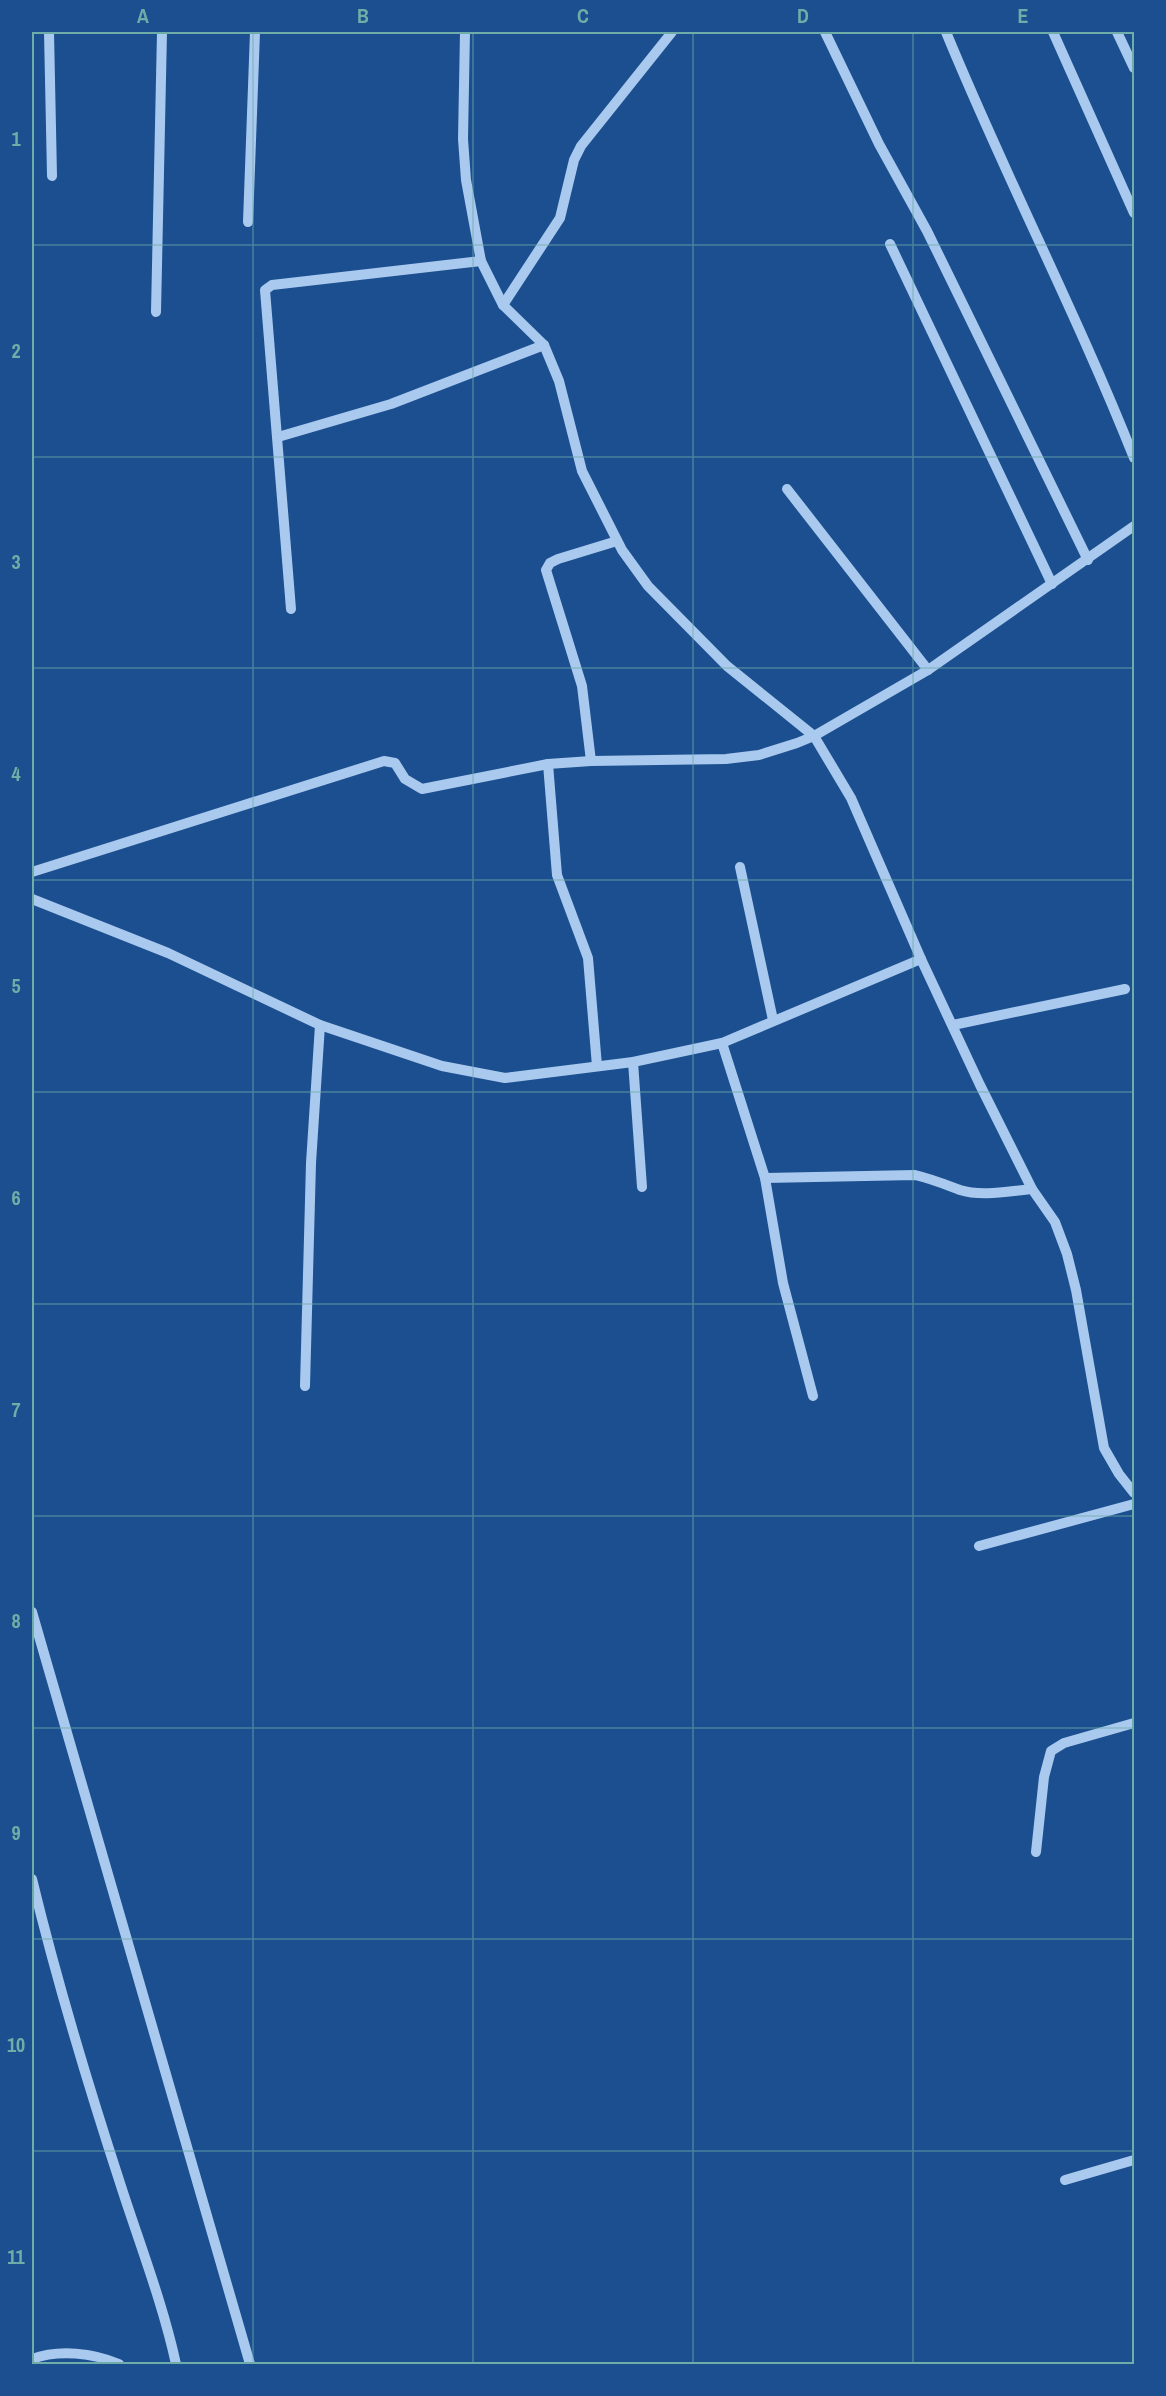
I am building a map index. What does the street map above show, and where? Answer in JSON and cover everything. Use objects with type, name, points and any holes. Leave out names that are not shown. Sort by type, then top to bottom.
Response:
[{"type":"street","points":[[49,32],[52,176]]},
{"type":"street","points":[[156,312],[162,32]]},
{"type":"street","points":[[248,222],[255,32]]},
{"type":"street","points":[[465,32],[463,139],[466,180],[481,261],[503,305],[544,345],[559,381],[582,471],[617,541],[648,586],[727,666],[814,736],[851,798],[921,959],[1032,1189],[1054,1222],[1067,1254],[1076,1290],[1104,1448],[1119,1474],[1134,1493]]},
{"type":"street","points":[[503,305],[561,218],[574,160],[581,146],[672,32]]},
{"type":"street","points":[[825,32],[879,144],[927,231],[1088,560]]},
{"type":"street","points":[[946,32],[972,95],[1105,384],[1134,458]]},
{"type":"street","points":[[1053,32],[1134,213]]},
{"type":"street","points":[[1118,32],[1134,68]]},
{"type":"street","points":[[890,244],[1052,584]]},
{"type":"street","points":[[291,609],[264,292],[267,288],[481,261]]},
{"type":"street","points":[[278,437],[391,404],[544,345]]},
{"type":"street","points":[[787,489],[928,670]]},
{"type":"street","points":[[32,872],[384,761],[395,763],[405,779],[422,789],[548,764],[742,758],[774,751],[814,736],[928,670],[1134,526]]},
{"type":"street","points":[[591,761],[582,686],[546,570],[550,563],[558,559],[617,541]]},
{"type":"street","points":[[548,764],[557,875],[588,958],[597,1066]]},
{"type":"street","points":[[740,867],[773,1020]]},
{"type":"street","points":[[32,899],[168,953],[320,1026],[442,1066],[483,1076],[525,1077],[633,1062],[722,1043],[921,959]]},
{"type":"street","points":[[953,1025],[1125,989]]},
{"type":"street","points":[[305,1386],[311,1163],[320,1026]]},
{"type":"street","points":[[722,1043],[765,1178],[783,1283],[813,1396]]},
{"type":"street","points":[[633,1062],[642,1187]]},
{"type":"street","points":[[765,1178],[915,1175],[938,1179],[961,1190],[982,1193],[1032,1189]]},
{"type":"street","points":[[979,1546],[1134,1504]]},
{"type":"street","points":[[32,1612],[249,2364]]},
{"type":"street","points":[[1036,1852],[1044,1777],[1047,1758],[1051,1751],[1064,1743],[1134,1723]]},
{"type":"street","points":[[32,1879],[50,1951],[120,2184],[170,2337],[176,2364]]},
{"type":"street","points":[[1065,2181],[1134,2160]]},
{"type":"street","points":[[32,2359],[42,2355],[119,2364]]}]
